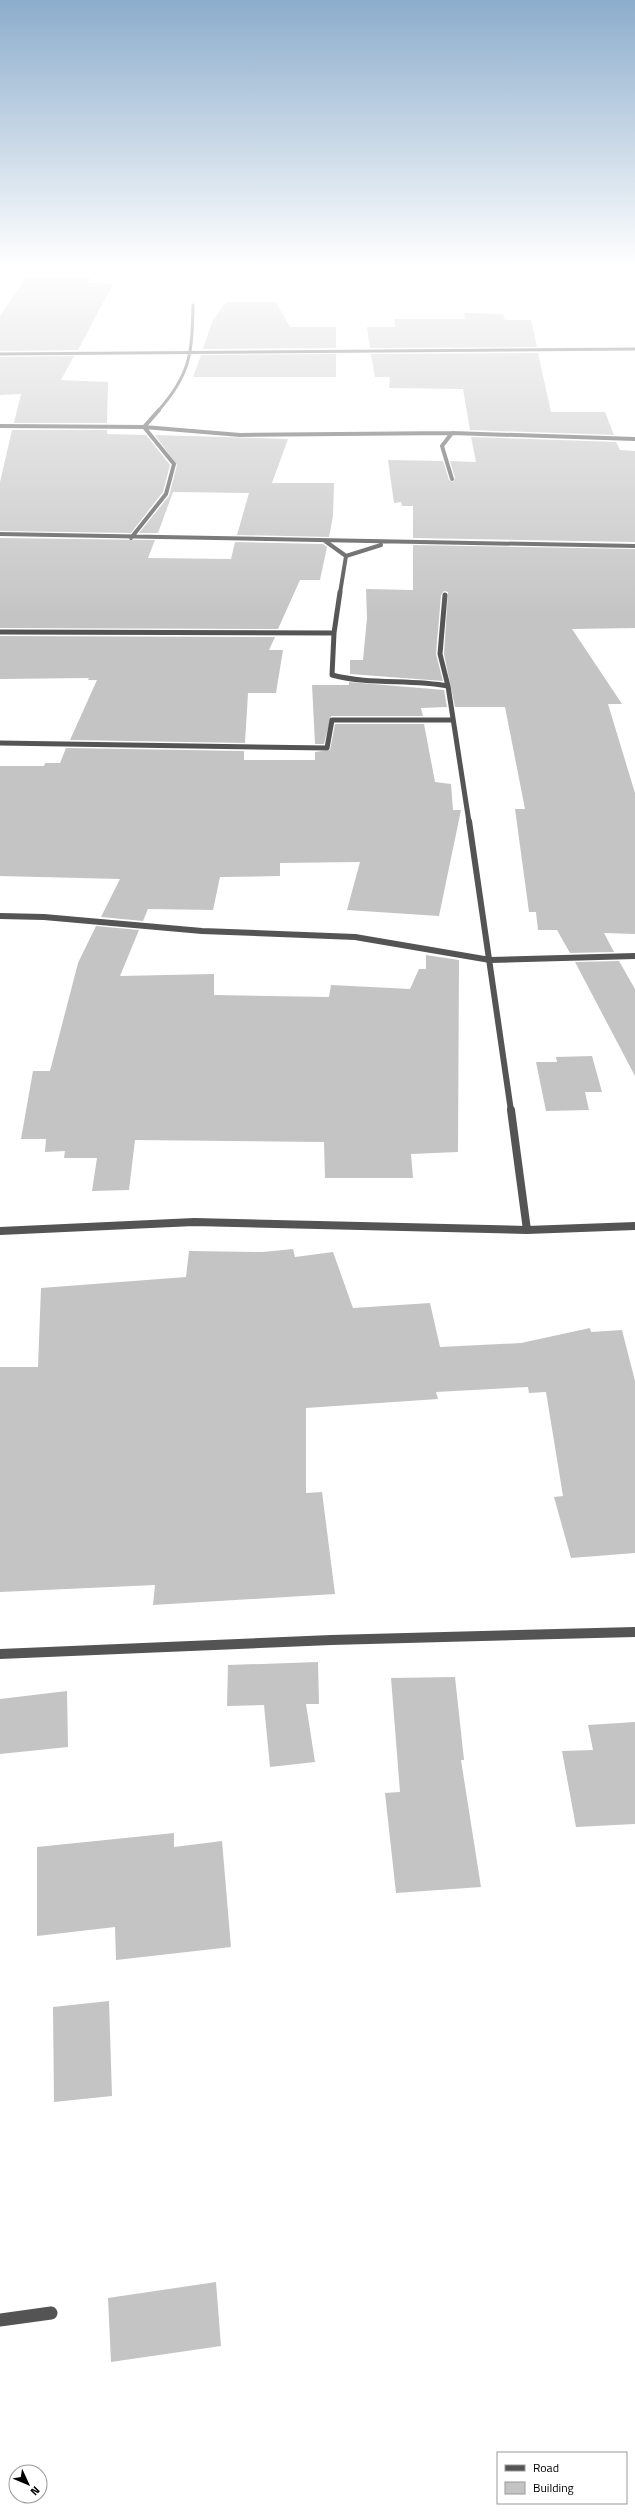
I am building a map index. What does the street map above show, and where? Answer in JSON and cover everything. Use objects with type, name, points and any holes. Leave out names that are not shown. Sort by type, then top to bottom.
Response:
[{"type":"street","points":[[144,427],[176,391],[179,383]]},
{"type":"street","points":[[0,426],[144,427],[240,435],[452,433],[635,439]]},
{"type":"street","points":[[131,538],[166,494],[174,464],[144,427]]},
{"type":"street","points":[[452,433],[442,446],[452,479]]},
{"type":"street","points":[[0,534],[387,543],[635,546]]},
{"type":"street","points":[[325,541],[346,556]]},
{"type":"street","points":[[346,556],[387,543]]},
{"type":"street","points":[[346,556],[334,633],[332,675],[349,681],[429,682],[448,686]]},
{"type":"street","points":[[445,595],[440,654],[448,686],[490,960],[527,1230]]},
{"type":"street","points":[[0,632],[142,634],[334,633]]},
{"type":"street","points":[[0,743],[327,748],[332,720],[452,720]]},
{"type":"street","points":[[0,916],[44,917],[202,931],[355,937],[490,960],[635,956]]},
{"type":"street","points":[[0,1232],[194,1222],[527,1230],[635,1226]]},
{"type":"street","points":[[0,1654],[331,1640],[635,1632]]},
{"type":"street","points":[[0,2320],[51,2312]]},
{"type":"building","points":[[0,383],[108,383],[107,423],[14,423],[21,394],[0,395]]},
{"type":"building","points":[[389,383],[545,383],[551,412],[605,412],[614,435],[470,430],[463,389],[389,388]]},
{"type":"building","points":[[12,430],[107,430],[107,434],[146,435],[170,465],[163,492],[131,533],[0,531],[0,482]]},
{"type":"building","points":[[155,435],[288,439],[272,483],[334,483],[333,516],[329,537],[237,535],[249,493],[173,492],[158,533],[139,533],[169,496],[177,465]]},
{"type":"building","points":[[471,437],[616,442],[620,450],[635,451],[635,542],[413,538],[413,506],[402,506],[401,502],[394,503],[388,460],[443,461],[449,480],[453,482],[455,478],[450,461],[476,462]]},
{"type":"building","points":[[0,538],[155,540],[148,558],[231,559],[235,542],[323,544],[327,547],[320,580],[300,580],[278,629],[0,628]]},
{"type":"building","points":[[413,545],[635,549],[635,628],[572,629],[622,704],[608,704],[635,793],[635,934],[604,933],[614,952],[570,953],[557,930],[538,930],[536,912],[529,912],[515,809],[525,809],[505,707],[455,707],[444,654],[448,592],[444,591],[441,595],[436,654],[443,681],[350,674],[350,660],[363,660],[367,618],[366,589],[413,590]]},
{"type":"building","points":[[0,636],[275,637],[269,650],[283,650],[276,693],[248,693],[245,743],[70,740],[97,680],[88,680],[89,678],[0,679]]},
{"type":"building","points":[[349,682],[444,690],[447,707],[421,708],[423,716],[331,716],[324,744],[315,744],[312,685],[349,685]]},
{"type":"building","points":[[335,724],[424,724],[435,782],[451,784],[453,810],[461,810],[439,916],[347,910],[360,862],[280,863],[280,876],[220,877],[213,910],[148,909],[143,921],[101,917],[120,879],[0,876],[0,766],[44,766],[45,763],[60,763],[66,748],[244,751],[244,760],[315,760],[315,752],[330,750]]},
{"type":"building","points":[[96,926],[139,930],[120,976],[214,974],[214,995],[329,997],[331,985],[410,989],[419,969],[426,969],[426,955],[459,960],[458,1152],[411,1154],[413,1178],[325,1178],[324,1142],[135,1140],[129,1190],[92,1191],[97,1158],[64,1158],[65,1151],[45,1152],[46,1139],[21,1139],[33,1071],[50,1071],[78,963]]},
{"type":"building","points":[[619,961],[635,989],[635,1076],[575,962]]},
{"type":"building","points":[[592,1056],[602,1092],[585,1092],[589,1110],[546,1111],[536,1062],[557,1062],[556,1057]]},
{"type":"building","points":[[293,1249],[295,1257],[333,1252],[353,1308],[430,1303],[440,1347],[521,1343],[590,1328],[591,1332],[622,1330],[635,1381],[635,1553],[571,1558],[554,1497],[563,1496],[546,1392],[529,1393],[528,1387],[436,1392],[438,1399],[306,1408],[306,1493],[322,1492],[335,1594],[153,1605],[155,1585],[0,1592],[0,1367],[38,1367],[41,1288],[186,1277],[189,1251],[263,1252]]},
{"type":"building","points":[[318,1662],[319,1704],[306,1704],[315,1762],[270,1767],[264,1705],[227,1706],[228,1665]]},
{"type":"building","points":[[455,1677],[464,1760],[461,1760],[481,1887],[396,1893],[385,1793],[400,1792],[391,1678]]},
{"type":"building","points":[[67,1691],[68,1747],[0,1754],[0,1699]]},
{"type":"building","points":[[635,1722],[635,1824],[576,1827],[562,1751],[593,1750],[588,1725]]},
{"type":"building","points":[[174,1833],[174,1847],[222,1841],[231,1947],[116,1960],[115,1927],[37,1936],[37,1847]]},
{"type":"building","points":[[109,2001],[112,2096],[54,2102],[53,2007]]},
{"type":"building","points":[[216,2282],[221,2346],[111,2362],[108,2298]]}]
